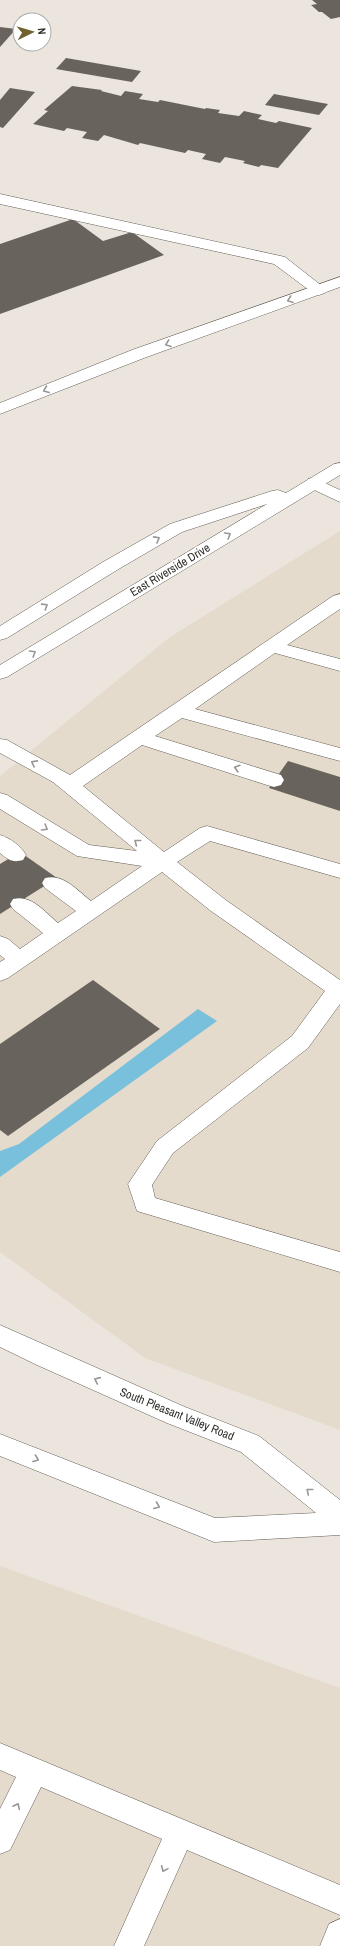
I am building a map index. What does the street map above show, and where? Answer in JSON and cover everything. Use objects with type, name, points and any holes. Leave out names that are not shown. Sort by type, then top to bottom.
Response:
[{"type":"main road","points":[[0,200],[279,260],[319,290]]},
{"type":"main road","points":[[0,409],[138,354],[340,282]]},
{"type":"main road","name":"East Riverside Drive","points":[[0,674],[340,468]]},
{"type":"main road","points":[[0,634],[110,566],[176,528],[314,483],[340,497]]},
{"type":"main road","points":[[70,785],[340,600]]},
{"type":"main road","points":[[273,647],[340,665]]},
{"type":"main road","points":[[180,711],[340,755]]},
{"type":"main road","points":[[140,738],[274,780]]},
{"type":"main road","points":[[0,745],[60,777],[219,906],[339,990],[300,1042],[165,1147],[140,1184],[145,1204],[340,1262]]},
{"type":"main road","points":[[5,811],[84,851],[163,862]]},
{"type":"main road","points":[[0,972],[207,833],[340,871]]},
{"type":"main road","points":[[0,842],[16,855]]},
{"type":"main road","points":[[53,883],[90,912]]},
{"type":"main road","points":[[20,904],[58,934]]},
{"type":"main road","points":[[0,944],[19,960]]},
{"type":"main road","name":"South Pleasant Valley Road","points":[[0,1334],[53,1361],[176,1415],[250,1444],[340,1516]]},
{"type":"main road","points":[[0,1445],[214,1530],[340,1523]]},
{"type":"main road","points":[[0,1756],[340,1900]]},
{"type":"main road","points":[[0,1840],[34,1771]]},
{"type":"main road","points":[[129,1946],[180,1833]]},
{"type":"main road","points":[[335,1946],[340,1934]]},
{"type":"shaded area","points":[[340,531],[340,1430],[145,1358],[0,1252],[0,776],[170,637]]},
{"type":"shaded area","points":[[0,1566],[340,1688],[340,1946],[0,1946]]},
{"type":"water","points":[[198,1009],[217,1021],[0,1177],[0,1151],[19,1144]]},
{"type":"building","points":[[312,0],[340,0],[340,17],[331,19],[322,12],[319,12],[311,5],[317,4]]},
{"type":"building","points":[[0,27],[12,28],[12,34],[0,47]]},
{"type":"building","points":[[66,58],[141,71],[132,82],[56,69]]},
{"type":"building","points":[[72,86],[102,90],[101,91],[121,96],[125,91],[143,94],[139,99],[158,102],[160,100],[205,109],[220,110],[218,113],[239,116],[244,111],[262,115],[258,119],[276,123],[279,121],[312,128],[278,168],[261,165],[259,167],[243,163],[245,161],[225,157],[220,163],[202,159],[206,154],[188,150],[185,153],[140,143],[138,145],[104,135],[98,141],[82,138],[87,132],[67,128],[64,131],[33,124],[48,111],[44,110]]},
{"type":"building","points":[[10,88],[35,92],[3,128],[0,127],[0,100]]},
{"type":"building","points":[[274,94],[328,104],[319,115],[265,105]]},
{"type":"building","points":[[73,219],[103,241],[132,232],[164,255],[0,314],[0,244]]},
{"type":"building","points":[[288,761],[340,777],[340,811],[269,788]]},
{"type":"building","points":[[20,852],[57,878],[0,914],[0,864]]},
{"type":"building","points":[[93,980],[160,1029],[8,1136],[0,1130],[0,1044]]}]
